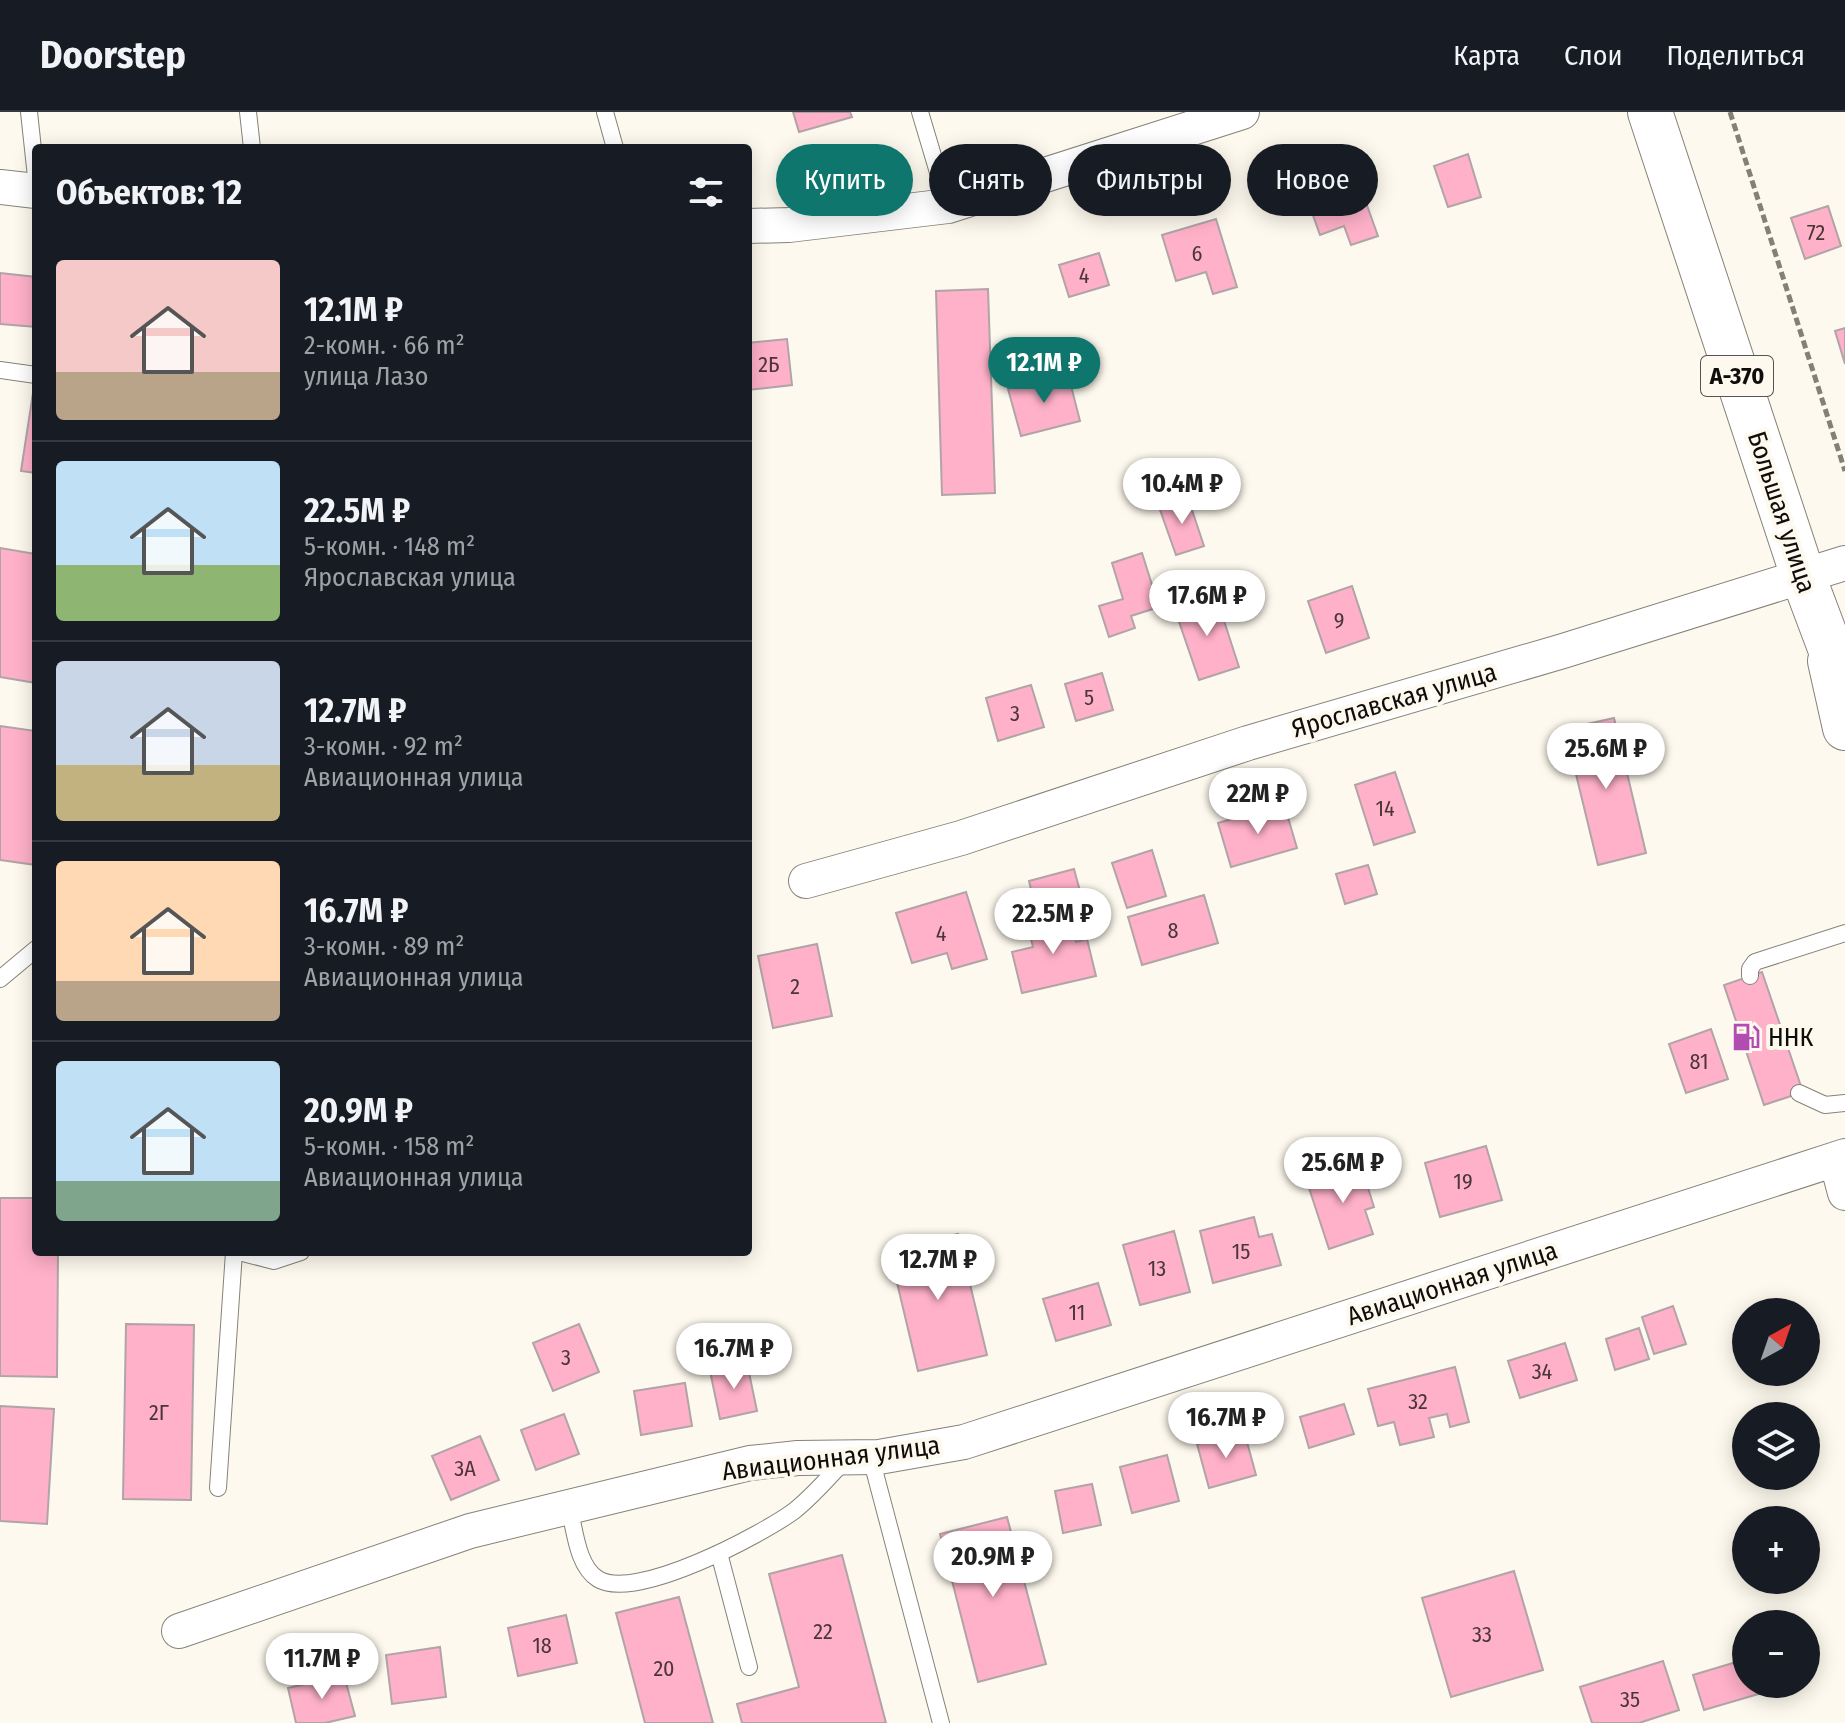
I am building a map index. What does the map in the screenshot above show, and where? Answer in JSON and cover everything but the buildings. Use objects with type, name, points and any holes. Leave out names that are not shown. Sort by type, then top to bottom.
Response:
[{"type":"highway","name":"Большая улица","points":[[1650,112],[1803,576],[1845,688]]},
{"type":"highway","name":"Большая улица","points":[[1825,639],[1845,728]]},
{"type":"street","points":[[1052,173],[1242,112]]},
{"type":"street","points":[[0,187],[32,191]]},
{"type":"street","points":[[752,226],[929,208]]},
{"type":"street","name":"Ярославская улица","points":[[806,881],[961,838],[1248,743],[1563,651],[1845,563]]},
{"type":"street","points":[[1840,1158],[1845,1193]]},
{"type":"street","name":"Авиационная улица","points":[[179,1631],[470,1531],[750,1463],[798,1458],[858,1458],[964,1442],[1840,1158]]},
{"type":"lane","points":[[29,112],[32,144]]},
{"type":"lane","points":[[248,112],[252,144]]},
{"type":"lane","points":[[605,112],[614,144]]},
{"type":"lane","points":[[920,112],[930,144]]},
{"type":"lane","points":[[0,370],[32,374]]},
{"type":"lane","points":[[1750,976],[1755,962],[1845,933]]},
{"type":"lane","points":[[0,979],[32,952]]},
{"type":"lane","points":[[1799,1093],[1825,1105],[1845,1103]]},
{"type":"lane","points":[[218,1488],[237,1256]]},
{"type":"lane","points":[[253,1256],[274,1261],[289,1256]]},
{"type":"lane","points":[[569,1507],[583,1562],[599,1580],[629,1584],[679,1571],[719,1553],[791,1513],[858,1458],[941,1723]]},
{"type":"lane","points":[[719,1553],[749,1667]]},
{"type":"path","points":[[1730,112],[1845,471]]},
{"type":"place","name":"ННК","points":[[1746,1037]]}]
